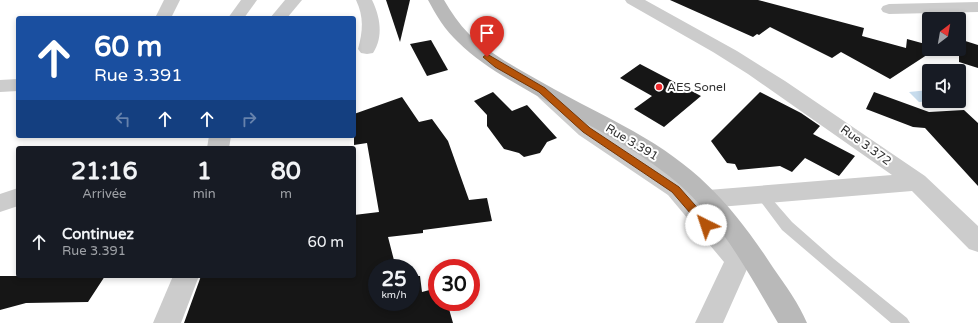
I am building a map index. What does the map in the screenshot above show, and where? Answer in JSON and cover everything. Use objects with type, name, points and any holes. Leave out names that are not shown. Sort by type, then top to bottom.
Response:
[{"type":"main road","name":"Rue 3.391","points":[[436,0],[449,21],[469,43],[498,65],[643,147],[679,172],[708,199],[748,250],[793,323]]},
{"type":"street","points":[[164,16],[172,0]]},
{"type":"street","points":[[238,16],[250,0]]},
{"type":"street","points":[[280,16],[294,0]]},
{"type":"street","points":[[364,0],[368,7],[372,28],[367,49]]},
{"type":"street","name":"Rue 3.372","points":[[633,0],[729,54],[789,92],[841,126],[917,182]]},
{"type":"street","points":[[889,9],[978,7]]},
{"type":"street","points":[[0,86],[16,85]]},
{"type":"street","points":[[542,90],[586,130],[676,189],[738,260],[709,323]]},
{"type":"street","points":[[917,182],[978,242]]},
{"type":"street","name":"Rue 3.372","points":[[708,199],[917,182]]},
{"type":"street","points":[[0,203],[16,198]]},
{"type":"street","points":[[167,323],[185,278]]},
{"type":"lane","points":[[761,194],[787,226],[829,263],[902,323]]},
{"type":"water","points":[[922,91],[922,102],[919,102],[909,92]]},
{"type":"building","points":[[386,0],[410,0],[400,42]]},
{"type":"building","points":[[670,0],[758,0],[864,28],[862,36],[906,48],[907,39],[922,43],[922,56],[925,56],[890,79],[841,52],[832,58],[770,27],[759,35],[757,34],[753,37]]},
{"type":"building","points":[[431,40],[448,70],[427,76],[410,44]]},
{"type":"building","points":[[966,41],[978,45],[978,68],[959,62],[959,56],[966,56]]},
{"type":"building","name":"AES Sonel","points":[[640,64],[701,96],[664,127],[634,109],[652,96],[620,78]]},
{"type":"building","points":[[493,92],[512,111],[527,105],[557,138],[547,142],[540,153],[524,157],[519,153],[504,149],[487,126],[487,115],[474,101]]},
{"type":"building","points":[[760,92],[801,113],[820,126],[813,134],[855,156],[839,176],[805,158],[792,172],[780,166],[738,170],[735,164],[727,163],[711,141]]},
{"type":"building","points":[[874,92],[929,112],[964,110],[978,123],[978,186],[925,128],[913,127],[866,109]]},
{"type":"building","points":[[402,97],[419,122],[432,119],[448,141],[469,200],[487,198],[492,221],[423,230],[423,233],[388,237],[394,259],[368,259],[368,311],[420,311],[420,276],[422,292],[428,290],[428,311],[450,311],[453,323],[184,323],[200,278],[356,278],[356,215],[379,212],[367,143],[354,145],[354,138],[356,138],[356,113]]},
{"type":"building","points":[[0,276],[16,276],[16,278],[104,278],[88,302],[26,303],[0,310]]},
{"type":"place","name":"AES Sonel","points":[[659,87]]},
{"type":"route","points":[[487,57],[498,65],[542,90],[586,130],[676,189],[706,225]]}]
